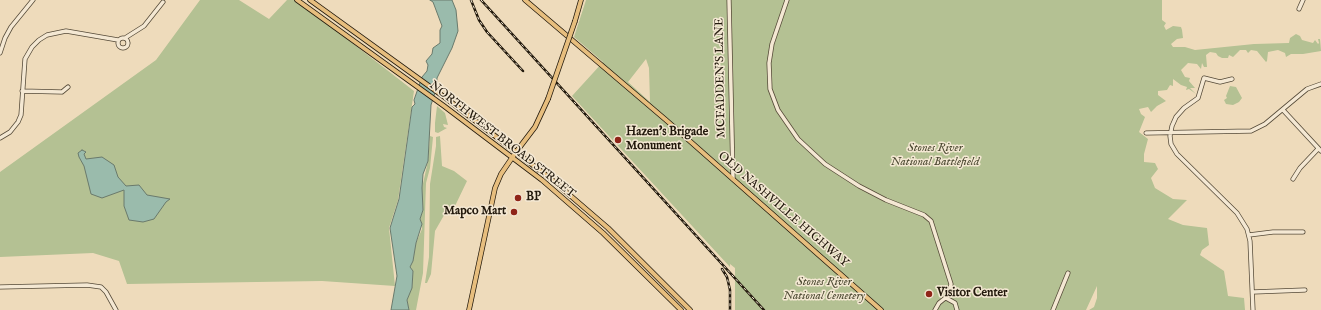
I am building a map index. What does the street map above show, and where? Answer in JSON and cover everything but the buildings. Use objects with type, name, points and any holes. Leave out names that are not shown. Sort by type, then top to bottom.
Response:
[{"type":"main road","name":"NORTHWEST BROAD STREET","points":[[297,0],[444,106],[512,158],[581,214],[636,265],[681,310]]},
{"type":"main road","name":"NORTHWEST BROAD STREET","points":[[310,0],[447,99],[516,152],[586,209],[608,228],[690,310]]},
{"type":"main road","name":"OLD NASHVILLE HIGHWAY","points":[[525,0],[733,179],[882,310]]},
{"type":"main road","points":[[468,310],[495,188],[501,174],[534,127],[548,99],[581,0]]},
{"type":"main road","points":[[323,19],[328,13]]},
{"type":"main road","points":[[581,214],[586,209]]},
{"type":"main road","points":[[603,234],[608,228]]},
{"type":"main road","points":[[636,265],[640,260]]},
{"type":"main road","points":[[664,292],[668,288]]},
{"type":"street","points":[[0,53],[5,38],[11,27],[33,0]]},
{"type":"street","name":"MCFADDEN'S LANE","points":[[729,0],[733,179]]},
{"type":"street","points":[[787,0],[772,44],[769,63],[770,89],[778,110],[798,139],[825,164],[866,190],[924,215],[929,219],[950,277],[951,288],[946,298],[939,302],[935,310]]},
{"type":"street","points":[[1300,9],[1303,0]]},
{"type":"street","points":[[0,138],[10,132],[18,122],[21,115],[25,60],[32,47],[47,35],[66,31],[118,40],[125,38],[144,26],[163,2]]},
{"type":"street","points":[[118,40],[118,46],[125,48],[128,42],[125,38]]},
{"type":"street","points":[[1232,79],[1220,82],[1204,78],[1199,96],[1180,112],[1173,123],[1170,133],[1172,144],[1177,154],[1239,216],[1249,235],[1253,310]]},
{"type":"street","points":[[1146,133],[1251,131],[1265,124],[1307,89],[1321,84]]},
{"type":"street","points":[[22,91],[62,92],[68,87]]},
{"type":"street","points":[[1283,110],[1319,150],[1300,168],[1293,179]]},
{"type":"street","points":[[1249,235],[1273,232],[1303,232]]},
{"type":"street","points":[[1053,310],[1068,273]]},
{"type":"street","points":[[0,288],[87,285],[101,287],[106,292],[116,310]]},
{"type":"street","points":[[1252,292],[1306,290]]},
{"type":"street","points":[[946,298],[955,302],[958,310]]},
{"type":"green space","points":[[200,0],[239,0],[269,19],[287,0],[297,0],[414,91],[398,200],[389,228],[395,286],[322,281],[127,284],[119,261],[93,253],[0,257],[0,172],[156,60]]},
{"type":"green space","name":"Stones River National Battlefield","points":[[586,0],[1162,0],[1162,20],[1166,23],[1164,26],[1166,30],[1173,26],[1181,27],[1182,30],[1183,38],[1177,39],[1171,44],[1173,47],[1185,47],[1195,50],[1254,44],[1289,43],[1290,38],[1296,34],[1300,36],[1302,40],[1313,43],[1315,40],[1318,44],[1318,39],[1320,39],[1321,51],[1291,54],[1286,57],[1285,53],[1278,50],[1268,52],[1266,62],[1257,51],[1251,50],[1248,53],[1246,50],[1240,50],[1233,57],[1229,55],[1228,58],[1222,58],[1216,53],[1210,52],[1206,55],[1207,67],[1204,67],[1202,63],[1201,69],[1197,64],[1188,63],[1181,70],[1185,77],[1190,78],[1189,81],[1195,88],[1190,88],[1196,94],[1189,89],[1186,90],[1187,87],[1181,85],[1173,79],[1173,86],[1170,85],[1167,90],[1158,91],[1158,95],[1166,101],[1157,106],[1151,112],[1148,107],[1139,109],[1141,114],[1145,117],[1139,132],[1148,139],[1144,154],[1144,162],[1155,163],[1158,169],[1151,178],[1155,188],[1173,199],[1187,200],[1168,219],[1183,225],[1207,228],[1209,245],[1202,250],[1200,255],[1224,271],[1228,296],[1244,298],[1245,310],[1089,310],[1094,307],[1097,298],[1097,286],[1086,310],[735,310],[735,268],[730,264],[730,267],[572,96],[603,62],[574,37]],"holes":[[[646,59],[649,68],[650,102],[628,82]]]},
{"type":"green space","points":[[1230,86],[1236,87],[1242,98],[1239,102],[1233,105],[1226,104],[1224,100],[1227,98],[1226,96]]},
{"type":"green space","points":[[437,106],[445,113],[448,125],[443,124],[444,127],[447,128],[438,133],[435,132]]},
{"type":"green space","points":[[430,136],[433,137],[430,168],[426,183],[423,273],[416,310],[409,310],[407,300],[412,288],[413,271],[410,267],[413,260],[416,243],[422,229],[420,219],[423,210],[422,188],[428,161]]},
{"type":"green space","points":[[440,136],[442,166],[454,171],[467,181],[455,206],[447,210],[435,231],[431,274],[427,283],[425,283],[429,257],[430,184],[436,137]]},
{"type":"shaded area","points":[[430,0],[452,0],[456,10],[458,31],[452,48],[437,78],[437,86],[431,105],[428,161],[423,174],[423,210],[420,219],[422,224],[416,243],[413,261],[410,267],[413,271],[412,288],[407,300],[409,310],[391,310],[397,276],[390,228],[399,199],[412,107],[415,104],[414,100],[422,77],[427,71],[428,65],[426,61],[432,54],[433,48],[440,43],[440,30],[442,26],[433,2]]},
{"type":"shaded area","points":[[82,150],[86,152],[84,154],[86,159],[102,157],[114,165],[118,177],[126,186],[139,185],[147,195],[170,199],[166,202],[154,219],[143,222],[129,220],[124,206],[124,190],[102,198],[91,194],[84,166],[78,153]]},
{"type":"railway","points":[[471,0],[479,20],[487,32],[523,71]]},
{"type":"railway","points":[[481,0],[764,310]]},
{"type":"railway","points":[[722,269],[727,277],[730,290],[730,310]]},
{"type":"place","name":"Hazen's Brigade Monument","points":[[618,140]]},
{"type":"place","name":"BP","points":[[518,198]]},
{"type":"place","name":"Mapco Mart","points":[[514,212]]},
{"type":"place","name":"Visitor Center","points":[[929,294]]},
{"type":"park label","name":"Stones River National Cemetery","points":[[824,290]]}]
